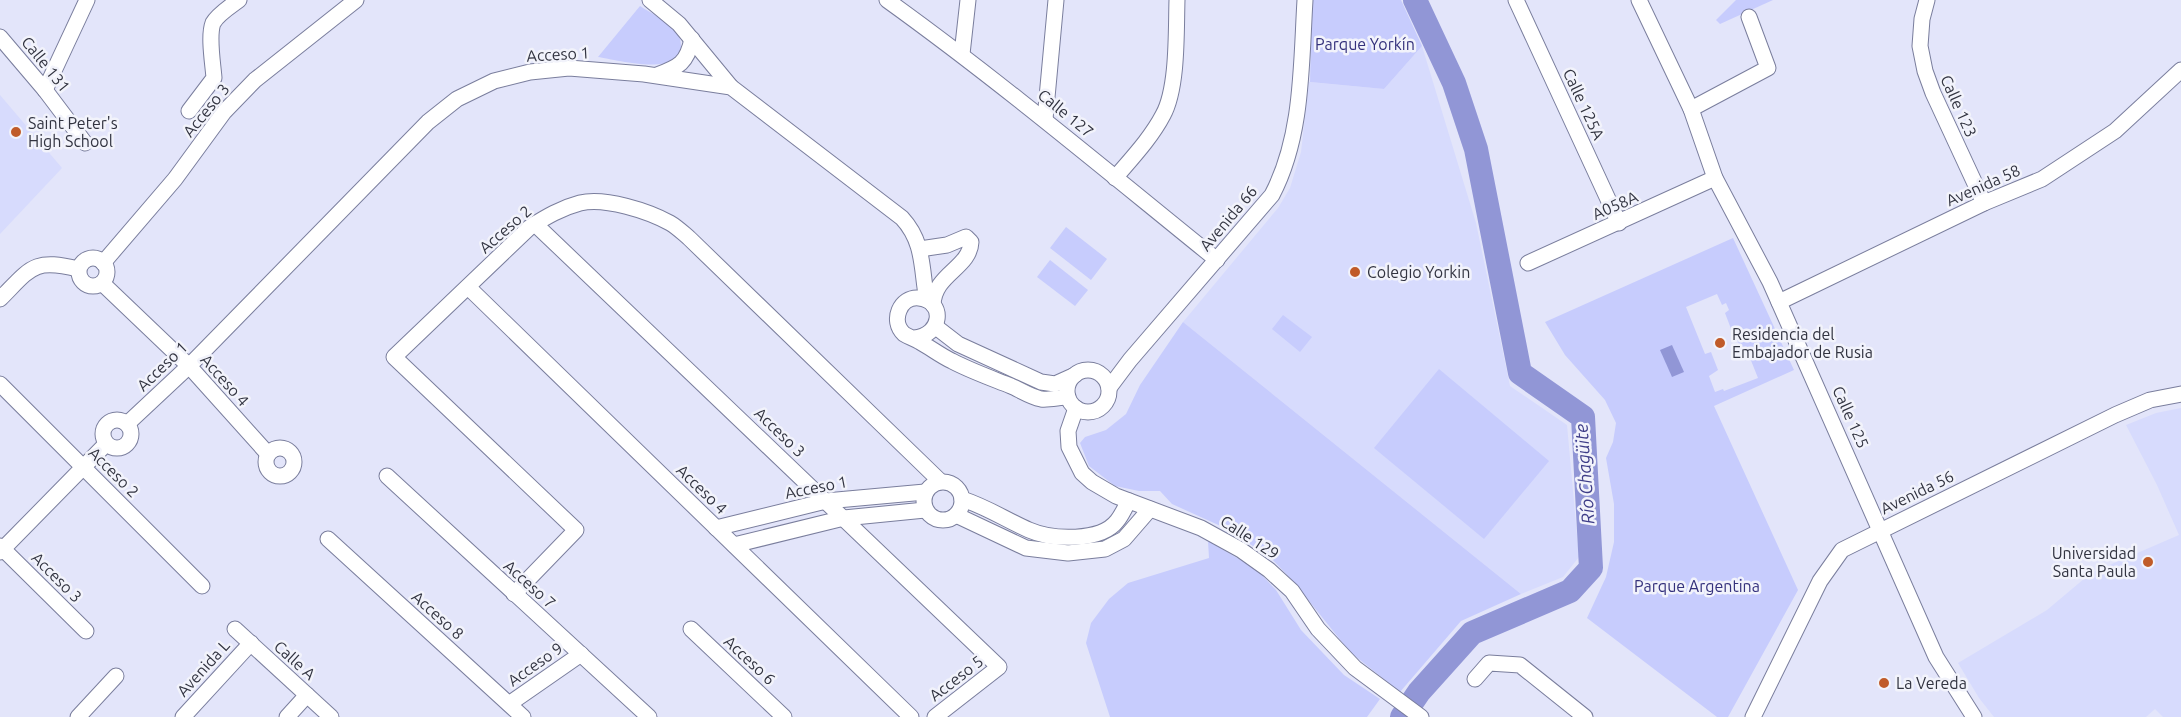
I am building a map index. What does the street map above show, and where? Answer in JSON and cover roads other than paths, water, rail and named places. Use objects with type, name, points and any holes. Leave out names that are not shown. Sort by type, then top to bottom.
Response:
[{"type":"street","points":[[45,90],[87,0]]},
{"type":"street","points":[[189,111],[214,78],[213,24],[221,14],[239,0]]},
{"type":"street","name":"Acceso 3","points":[[103,263],[175,179],[225,112],[255,80],[356,0]]},
{"type":"street","points":[[650,0],[679,24],[731,87]]},
{"type":"street","name":"Calle 127","points":[[887,0],[962,54],[1045,119],[1217,260]]},
{"type":"street","points":[[962,54],[968,0]]},
{"type":"street","points":[[1045,119],[1056,0]]},
{"type":"street","points":[[1116,178],[1150,136],[1164,113],[1172,88],[1177,0]]},
{"type":"street","name":"Avenida 66","points":[[1109,388],[1130,360],[1272,195],[1290,148],[1297,105],[1305,0]]},
{"type":"street","name":"Calle 125A","points":[[1516,0],[1619,223]]},
{"type":"street","name":"Calle 123","points":[[1927,0],[1922,19],[1920,45],[1925,71],[1984,203]]},
{"type":"street","name":"Calle 125","points":[[1640,1],[1691,109],[1715,178],[1779,303],[1936,657],[1974,717]]},
{"type":"street","points":[[1691,109],[1768,68],[1749,17]]},
{"type":"street","name":"Calle 131","points":[[0,37],[45,90],[85,143]]},
{"type":"street","points":[[657,75],[681,64],[689,52],[692,39]]},
{"type":"street","name":"Acceso 1","points":[[83,467],[106,444],[120,448],[128,443],[132,434],[128,424],[189,366],[428,122],[457,99],[494,81],[530,72],[569,68],[657,75],[731,87],[902,218],[910,227],[920,249],[923,279],[930,303],[936,312],[936,327]]},
{"type":"street","name":"Avenida 58","points":[[1779,303],[1984,203],[2042,179],[2115,131],[2181,70]]},
{"type":"street","name":"A058A","points":[[1528,263],[1715,178]]},
{"type":"street","name":"Acceso 2","points":[[514,594],[576,530],[394,357],[535,224],[554,212],[582,202],[614,204],[672,224],[940,481]]},
{"type":"street","name":"Acceso 3","points":[[535,224],[999,667]]},
{"type":"street","points":[[906,301],[917,298],[930,303],[937,287],[969,253],[971,242],[966,237],[947,245],[920,249]]},
{"type":"street","points":[[88,258],[97,259],[103,263],[107,273],[102,283],[96,287],[86,286],[79,279],[78,269],[88,258]]},
{"type":"street","points":[[0,299],[36,266],[46,263],[78,269]]},
{"type":"street","points":[[914,338],[923,338],[936,327],[958,344],[1041,382],[1055,384],[1085,370],[1096,372],[1107,381],[1109,388],[1107,401],[1096,411],[1083,411],[1072,402],[1041,399],[951,361],[914,338],[905,335],[899,327],[897,318],[900,308],[923,279]]},
{"type":"street","name":"Acceso 4","points":[[102,283],[189,366],[268,454]]},
{"type":"street","name":"Acceso 4","points":[[468,287],[911,717]]},
{"type":"street","name":"Avenida 66","points":[[1096,372],[1130,360]]},
{"type":"street","points":[[1072,402],[1068,385],[1075,375]]},
{"type":"street","name":"Acceso 2","points":[[0,384],[202,586]]},
{"type":"street","name":"Avenida 56","points":[[1753,717],[1820,581],[1842,550],[2115,415],[2150,400],[2181,394]]},
{"type":"street","name":"Calle 129","points":[[1072,402],[1068,447],[1082,473],[1092,482],[1116,496],[1201,528],[1241,549],[1292,591],[1318,629],[1355,668],[1417,714]]},
{"type":"street","points":[[1,549],[83,467]]},
{"type":"street","name":"Acceso 7","points":[[387,476],[649,717]]},
{"type":"street","points":[[940,481],[946,481],[957,488],[962,499],[960,510],[956,515],[945,520],[934,518],[926,510],[923,498],[929,487],[940,481]]},
{"type":"street","name":"Acceso 1","points":[[716,528],[826,501],[925,492]]},
{"type":"street","points":[[962,499],[983,506],[1031,531],[1066,537],[1084,537],[1103,532],[1117,522],[1129,501]]},
{"type":"street","points":[[956,515],[1026,548],[1068,554],[1105,549],[1124,539],[1150,509]]},
{"type":"street","points":[[734,545],[844,518],[926,510]]},
{"type":"street","name":"Acceso 8","points":[[328,539],[523,717]]},
{"type":"street","name":"Acceso 3","points":[[1,549],[86,631]]},
{"type":"street","name":"Calle A","points":[[235,629],[332,717]]},
{"type":"street","name":"Acceso 6","points":[[691,629],[784,717]]},
{"type":"street","name":"Avenida L","points":[[183,717],[250,643]]},
{"type":"street","name":"Acceso 9","points":[[509,704],[581,654]]},
{"type":"street","points":[[1475,679],[1489,663],[1520,665],[1586,717]]},
{"type":"street","name":"Acceso 5","points":[[935,717],[999,667]]},
{"type":"street","points":[[78,717],[116,676]]},
{"type":"street","points":[[287,717],[307,695]]},
{"type":"waterway","name":"Río Chagüite","points":[[1402,717],[1419,692],[1472,633],[1570,591],[1591,568],[1583,417],[1520,373],[1476,149],[1454,83],[1415,0]]},
{"type":"place","name":"Saint Peter's High School","points":[[16,132]]},
{"type":"place","name":"Colegio Yorkin","points":[[1355,272]]},
{"type":"place","name":"Residencia del Embajador de Rusia","points":[[1720,343]]},
{"type":"place","name":"Universidad Santa Paula","points":[[2148,562]]},
{"type":"place","name":"La Vereda","points":[[1884,683]]},
{"type":"park label","name":"Parque Yorkín","points":[[1365,44]]},
{"type":"park label","name":"Parque Argentina","points":[[1697,586]]}]
